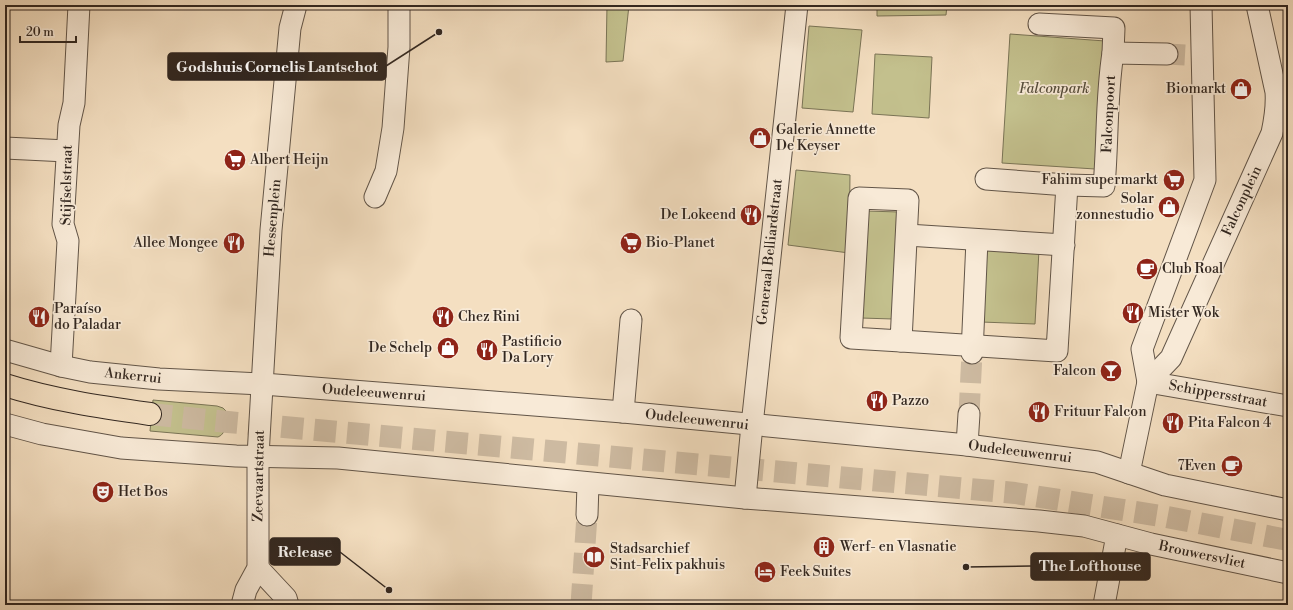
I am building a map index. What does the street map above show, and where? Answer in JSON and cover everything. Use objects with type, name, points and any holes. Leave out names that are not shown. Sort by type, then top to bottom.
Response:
[{"type":"main road","points":[[5,385],[19,390],[85,405],[150,414]]},
{"type":"street","name":"Stijfselstraat","points":[[61,366],[68,241],[63,224],[69,125],[74,103],[79,5]]},
{"type":"street","name":"Hessenplein","points":[[263,384],[271,230],[290,28],[296,5]]},
{"type":"street","points":[[374,197],[386,171],[393,128],[399,47],[399,5]]},
{"type":"street","name":"Generaal Belliardstraat","points":[[745,498],[797,5]]},
{"type":"street","points":[[1201,5],[1184,55],[1205,180],[1142,349],[1148,382],[1129,472],[1165,485],[1288,510]]},
{"type":"street","name":"Falconplein","points":[[1148,382],[1171,358],[1267,146],[1282,122],[1257,5]]},
{"type":"street","name":"Falconpoort","points":[[986,179],[1104,186],[1109,80],[1113,53],[1114,28],[1039,24]]},
{"type":"street","points":[[1113,53],[1184,55]]},
{"type":"street","points":[[5,148],[67,151]]},
{"type":"street","points":[[901,341],[908,200],[858,198],[851,338],[901,341],[972,349],[1057,351],[1067,185]]},
{"type":"street","points":[[906,235],[1064,246]]},
{"type":"street","points":[[972,349],[977,240]]},
{"type":"street","points":[[623,412],[631,320]]},
{"type":"street","name":"Ankerrui","points":[[5,350],[61,366],[90,372],[159,379],[263,384]]},
{"type":"street","name":"Schippersstraat","points":[[1148,382],[1288,406]]},
{"type":"street","name":"Oudeleeuwenrui","points":[[263,384],[623,412],[967,445],[1097,462],[1129,472]]},
{"type":"street","name":"Zeevaartstraat","points":[[242,605],[246,590],[258,568],[258,456],[263,384]]},
{"type":"street","points":[[967,445],[969,414]]},
{"type":"street","points":[[5,424],[42,434],[121,448],[236,456],[338,458],[588,484],[1084,526],[1117,535],[1104,605]]},
{"type":"street","points":[[587,515],[588,484]]},
{"type":"street","name":"Brouwersvliet","points":[[1117,535],[1151,544],[1288,572]]},
{"type":"street","points":[[258,568],[286,598],[288,605]]},
{"type":"green space","points":[[607,5],[629,5],[623,61],[606,62]]},
{"type":"green space","points":[[877,5],[947,5],[946,15],[877,16]]},
{"type":"green space","points":[[809,26],[862,30],[853,112],[802,108]]},
{"type":"green space","name":"Falconpark","points":[[1010,34],[1105,41],[1095,169],[1002,163]]},
{"type":"green space","points":[[875,54],[932,57],[929,118],[872,114]]},
{"type":"green space","points":[[796,170],[850,175],[849,253],[788,245]]},
{"type":"green space","points":[[866,211],[899,212],[893,319],[861,318]]},
{"type":"green space","points":[[985,247],[1039,250],[1035,324],[981,322]]},
{"type":"green space","points":[[153,400],[217,406],[223,408],[227,412],[225,430],[218,437],[150,431]]},
{"type":"tunnel","points":[[1167,54],[1185,55]]},
{"type":"tunnel","points":[[969,414],[972,353]]},
{"type":"tunnel","points":[[150,414],[1015,493],[1167,517],[1288,540]]},
{"type":"tunnel","points":[[581,605],[587,515]]},
{"type":"place","name":"Godshuis Cornelis Lantschot","points":[[439,32]]},
{"type":"place","name":"Biomarkt","points":[[1241,89]]},
{"type":"place","name":"Galerie Annette De Keyser","points":[[760,138]]},
{"type":"place","name":"Albert Heijn","points":[[235,160]]},
{"type":"place","name":"Fahim supermarkt","points":[[1174,180]]},
{"type":"place","name":"Solar zonnestudio","points":[[1169,207]]},
{"type":"place","name":"De Lokeend","points":[[751,215]]},
{"type":"place","name":"Allee Mongee","points":[[234,243]]},
{"type":"place","name":"Bio-Planet","points":[[631,243]]},
{"type":"place","name":"Club Roal","points":[[1147,269]]},
{"type":"place","name":"Mister Wok","points":[[1133,313]]},
{"type":"place","name":"Paraíso do Paladar","points":[[39,317]]},
{"type":"place","name":"Chez Rini","points":[[443,317]]},
{"type":"place","name":"De Schelp","points":[[448,348]]},
{"type":"place","name":"Pastificio Da Lory","points":[[487,350]]},
{"type":"place","name":"Falcon","points":[[1111,371]]},
{"type":"place","name":"Pazzo","points":[[877,401]]},
{"type":"place","name":"Frituur Falcon","points":[[1039,412]]},
{"type":"place","name":"Pita Falcon 4","points":[[1173,423]]},
{"type":"place","name":"7Even","points":[[1232,466]]},
{"type":"place","name":"Het Bos","points":[[103,492]]},
{"type":"place","name":"Werf- en Vlasnatie","points":[[824,547]]},
{"type":"place","name":"Stadsarchief Sint-Felix pakhuis","points":[[594,557]]},
{"type":"place","name":"The Lofthouse","points":[[966,567]]},
{"type":"place","name":"Feek Suites","points":[[765,572]]},
{"type":"place","name":"Release","points":[[389,590]]}]
